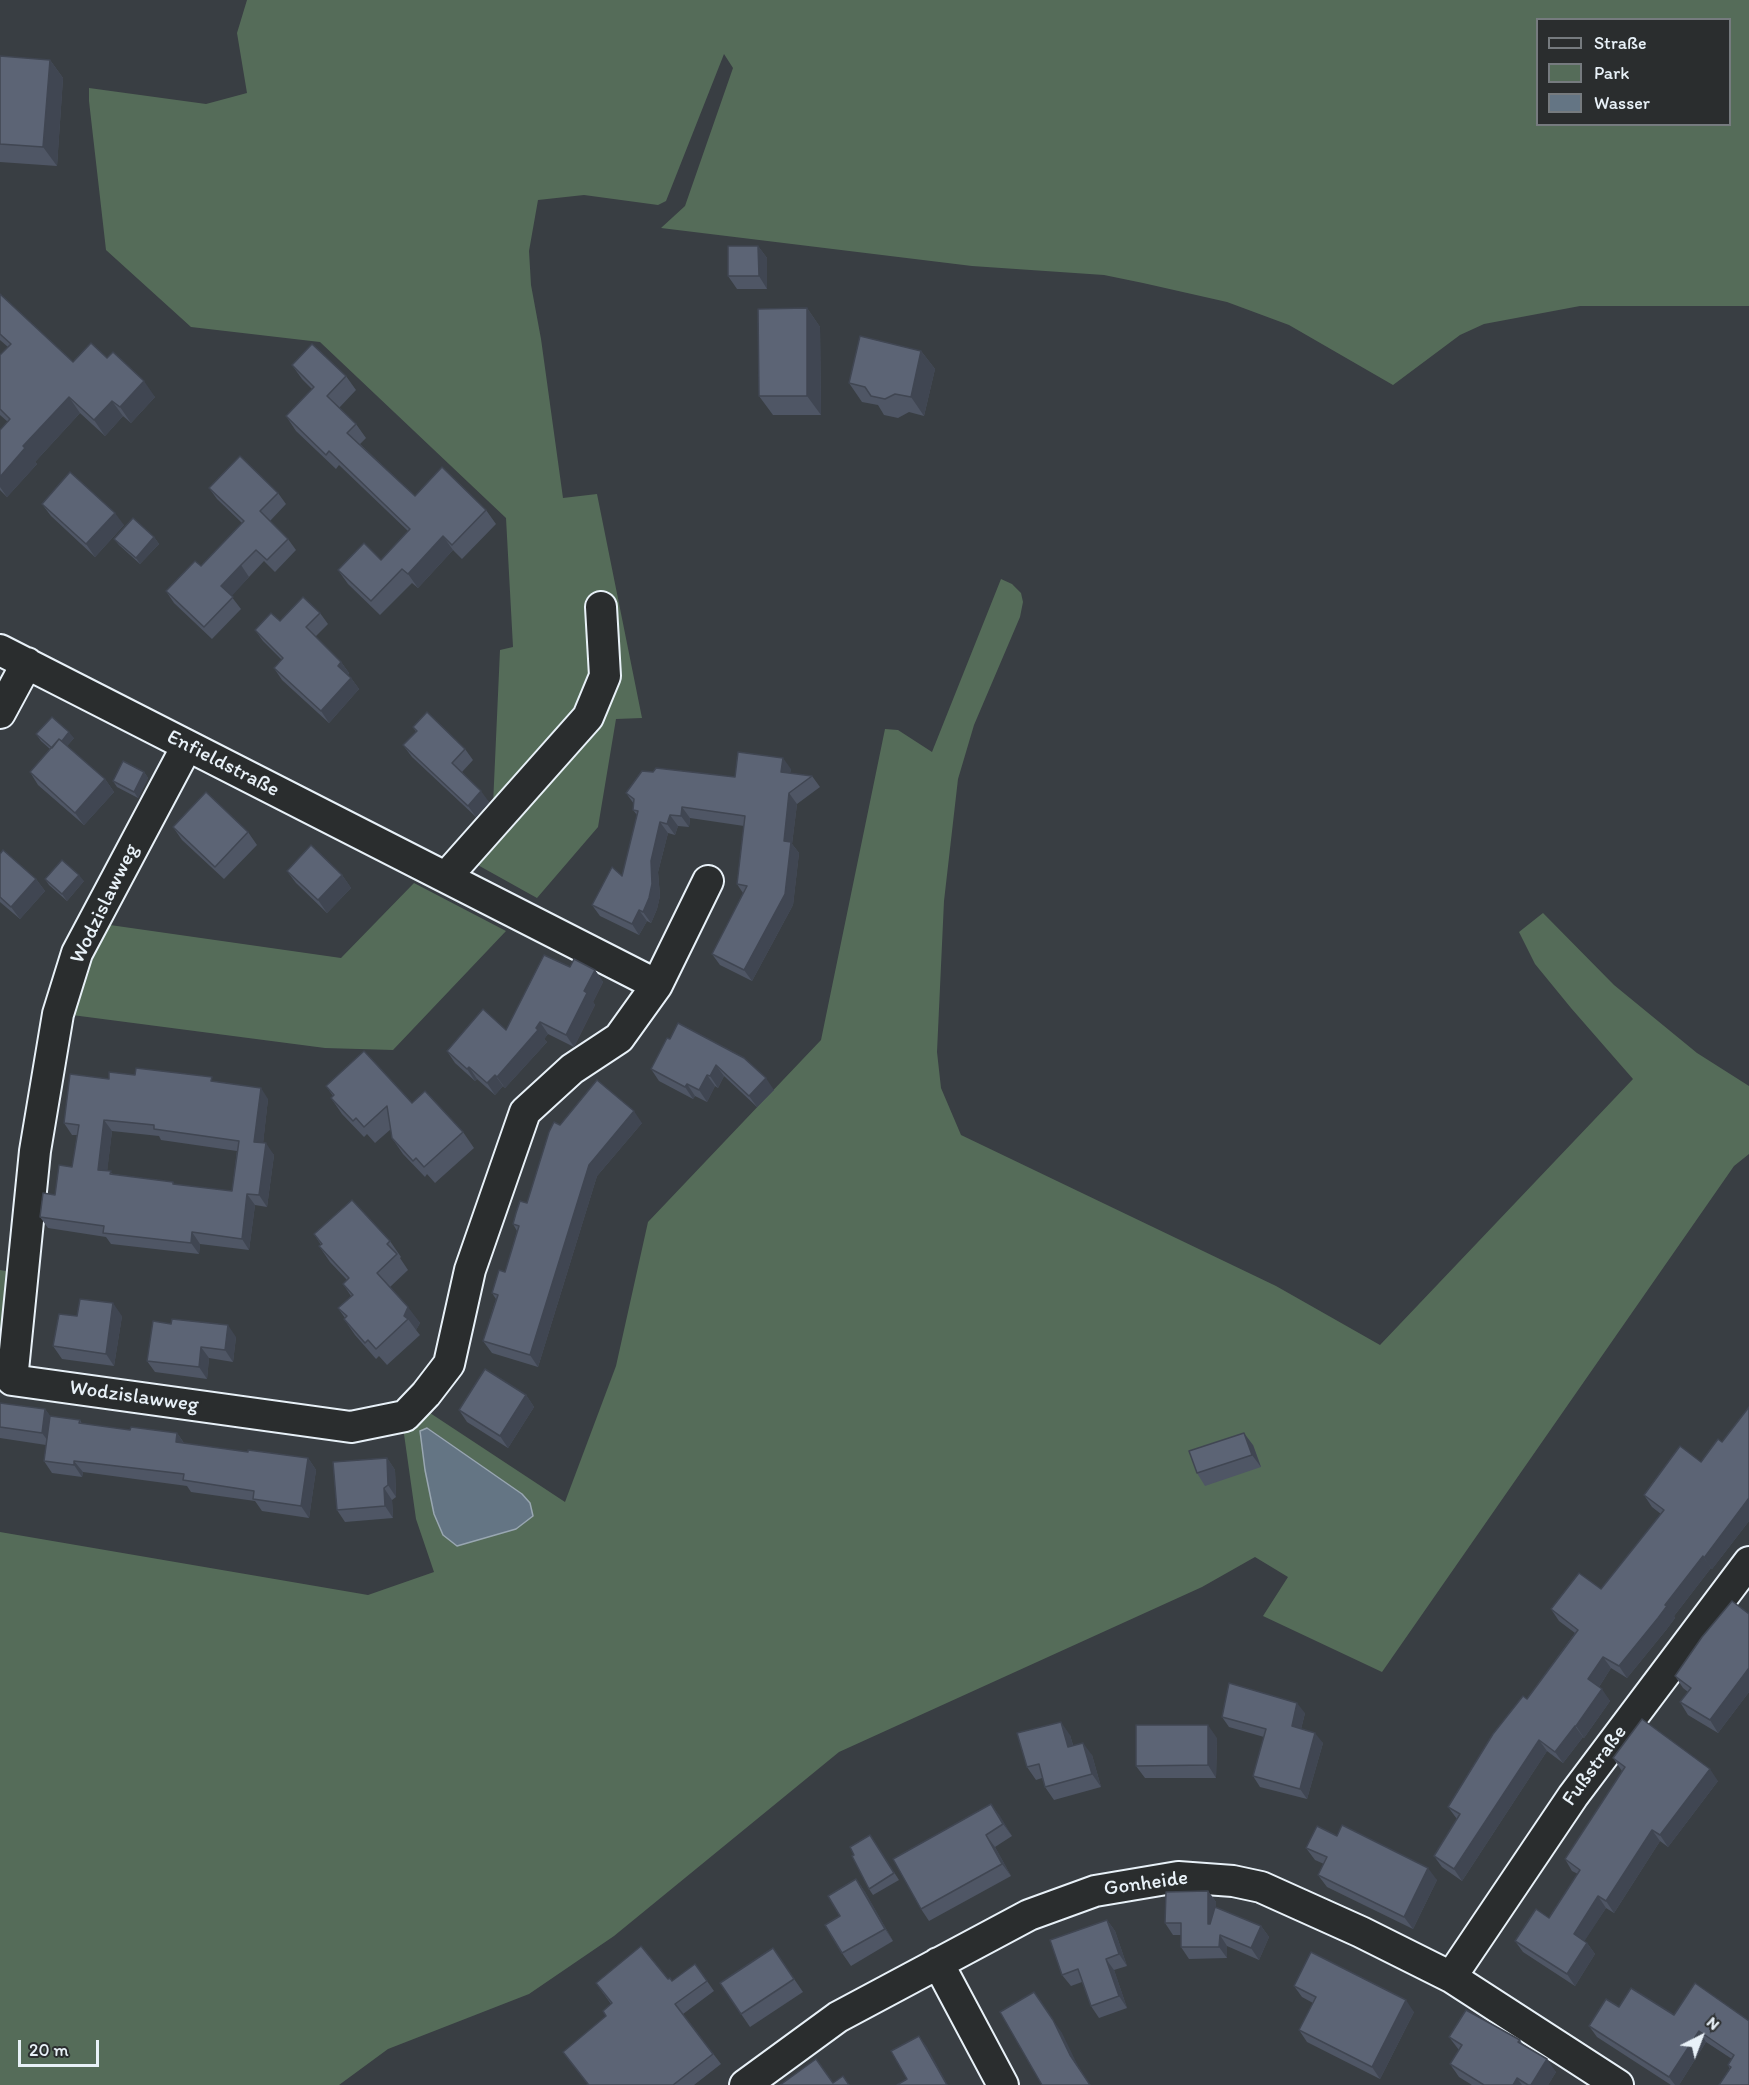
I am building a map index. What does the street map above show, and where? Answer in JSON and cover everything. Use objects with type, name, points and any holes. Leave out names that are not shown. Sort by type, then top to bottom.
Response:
[{"type":"street","points":[[446,877],[588,717],[605,676],[601,607]]},
{"type":"street","name":"Enfieldstraße","points":[[0,650],[657,985]]},
{"type":"street","points":[[0,713],[27,663]]},
{"type":"street","name":"Wodzislawweg","points":[[187,746],[77,953],[58,1014],[34,1151],[12,1380],[351,1427],[405,1416],[426,1394],[448,1364],[470,1270],[525,1112],[572,1069],[619,1038],[657,985]]},
{"type":"street","points":[[657,985],[708,881]]},
{"type":"street","name":"Fußstraße","points":[[1451,1977],[1573,1796],[1749,1562]]},
{"type":"street","name":"Gonheide","points":[[745,2085],[838,2017],[1029,1915],[1095,1891],[1178,1877],[1206,1877],[1261,1887],[1361,1932],[1451,1977],[1618,2085]]},
{"type":"street","points":[[948,1958],[1004,2085]]},
{"type":"green space","points":[[247,0],[1749,0],[1749,306],[1580,306],[1484,324],[1460,335],[1393,385],[1289,325],[1227,302],[1143,283],[1104,275],[972,266],[661,228],[685,206],[733,68],[724,54],[666,201],[658,205],[584,195],[538,200],[529,251],[531,285],[541,339],[563,498],[597,494],[642,718],[616,719],[598,827],[537,898],[449,849],[493,805],[500,650],[513,647],[506,518],[320,342],[191,327],[106,250],[89,88],[206,104],[247,93],[237,33]]},
{"type":"green space","points":[[1001,579],[1012,584],[1021,593],[1023,602],[1020,617],[974,725],[958,779],[944,901],[937,1052],[941,1088],[961,1135],[1276,1286],[1380,1345],[1633,1079],[1535,964],[1519,932],[1543,913],[1614,985],[1697,1053],[1749,1086],[1749,1154],[1734,1166],[1382,1672],[1263,1616],[1288,1577],[1255,1557],[1202,1587],[839,1752],[614,1936],[529,1994],[388,2049],[339,2085],[0,2085],[0,1532],[368,1595],[434,1572],[416,1519],[403,1427],[427,1411],[565,1502],[616,1366],[648,1222],[821,1040],[885,729],[898,730],[932,752]],"holes":[[[428,1428],[522,1494],[530,1503],[434,1514],[420,1431]]]},
{"type":"green space","points":[[414,883],[506,931],[393,1050],[325,1048],[72,1015],[103,924],[341,958]]},
{"type":"green space","points":[[0,1270],[12,1272],[0,1358]]},
{"type":"water","points":[[427,1428],[522,1494],[530,1503],[533,1516],[516,1529],[457,1546],[443,1535],[434,1514],[425,1470],[420,1431]]},
{"type":"building","points":[[0,56],[50,60],[43,147],[0,144]]},
{"type":"building","points":[[728,246],[758,246],[759,276],[728,276]]},
{"type":"building","points":[[0,294],[73,362],[91,343],[107,358],[113,352],[144,381],[120,407],[112,401],[94,420],[69,397],[23,446],[25,448],[0,477],[0,430],[10,419],[0,409],[0,355],[11,344],[0,334]]},
{"type":"building","points":[[807,308],[807,396],[759,396],[758,309]]},
{"type":"building","points":[[860,336],[921,351],[911,397],[895,394],[885,399],[871,396],[865,387],[849,383]]},
{"type":"building","points":[[312,344],[346,376],[327,396],[356,424],[347,433],[415,496],[442,467],[486,510],[452,545],[443,536],[408,574],[402,569],[371,601],[338,570],[364,543],[381,560],[410,529],[329,451],[326,455],[286,416],[314,387],[292,365]]},
{"type":"building","points":[[240,456],[278,493],[260,511],[288,539],[267,560],[256,550],[241,565],[221,586],[233,597],[204,627],[166,591],[195,561],[201,566],[244,521],[209,488]]},
{"type":"building","points":[[70,472],[115,513],[86,544],[42,504]]},
{"type":"building","points":[[133,518],[154,537],[136,558],[114,539]]},
{"type":"building","points":[[303,597],[320,613],[306,627],[341,662],[338,666],[351,678],[321,711],[274,668],[283,658],[255,630],[271,613],[280,621]]},
{"type":"building","points":[[427,712],[465,749],[452,763],[481,791],[468,806],[403,745],[417,731],[413,727]]},
{"type":"building","points":[[52,717],[69,732],[52,748],[36,734]]},
{"type":"building","points":[[59,739],[105,779],[75,813],[30,772]]},
{"type":"building","points":[[738,752],[783,758],[781,772],[812,776],[789,793],[784,841],[791,842],[785,894],[744,970],[712,954],[747,886],[737,884],[745,816],[682,807],[681,816],[670,815],[667,824],[660,822],[651,861],[652,884],[649,898],[643,912],[639,910],[632,924],[592,905],[612,867],[622,876],[638,811],[633,810],[634,799],[626,793],[642,771],[653,772],[656,768],[735,777]]},
{"type":"building","points":[[123,761],[144,772],[134,792],[113,781]]},
{"type":"building","points":[[206,792],[248,832],[215,867],[173,827]]},
{"type":"building","points":[[311,845],[342,875],[318,900],[287,871]]},
{"type":"building","points":[[3,850],[36,879],[11,907],[0,897],[0,854]]},
{"type":"building","points":[[62,860],[79,875],[62,894],[45,879]]},
{"type":"building","points":[[544,955],[570,967],[574,959],[595,970],[584,991],[587,993],[566,1035],[540,1022],[536,1028],[538,1030],[497,1077],[495,1075],[487,1083],[447,1051],[483,1009],[506,1030]]},
{"type":"building","points":[[678,1023],[744,1058],[766,1078],[749,1096],[716,1065],[710,1076],[707,1075],[699,1090],[687,1084],[685,1087],[651,1069],[667,1038],[670,1039]]},
{"type":"building","points":[[364,1051],[412,1103],[425,1091],[463,1132],[424,1167],[416,1158],[413,1161],[392,1138],[387,1106],[364,1127],[356,1118],[353,1121],[331,1098],[334,1095],[326,1086]]},
{"type":"building","points":[[136,1068],[212,1077],[211,1081],[261,1088],[254,1142],[266,1143],[259,1195],[247,1194],[242,1239],[192,1232],[191,1243],[103,1233],[104,1226],[40,1217],[43,1193],[55,1195],[59,1165],[72,1167],[79,1125],[64,1123],[70,1074],[109,1079],[109,1072],[135,1075]],"holes":[[[104,1120],[154,1125],[154,1129],[239,1141],[232,1191],[173,1184],[173,1182],[110,1174],[111,1171],[98,1170]]]},
{"type":"building","points":[[597,1080],[634,1111],[589,1165],[530,1355],[483,1341],[498,1295],[492,1293],[499,1270],[505,1272],[519,1226],[513,1224],[516,1213],[520,1201],[527,1203],[549,1132],[554,1122],[560,1125]]},
{"type":"building","points":[[352,1200],[390,1241],[387,1244],[397,1254],[377,1273],[408,1307],[404,1316],[408,1319],[376,1349],[368,1340],[365,1343],[344,1319],[347,1316],[338,1308],[353,1295],[343,1284],[349,1278],[319,1246],[322,1244],[314,1234]]},
{"type":"building","points":[[80,1299],[113,1303],[106,1354],[53,1346],[59,1314],[77,1316]]},
{"type":"building","points":[[172,1319],[228,1325],[225,1350],[201,1347],[199,1367],[147,1361],[153,1321],[171,1324]]},
{"type":"building","points":[[485,1369],[526,1395],[500,1436],[459,1410]]},
{"type":"building","points":[[0,1403],[45,1409],[42,1433],[0,1427]]},
{"type":"building","points":[[1749,1407],[1749,1498],[1619,1666],[1603,1657],[1588,1679],[1602,1689],[1576,1726],[1555,1752],[1539,1740],[1454,1869],[1434,1856],[1460,1814],[1448,1807],[1493,1734],[1523,1696],[1527,1699],[1578,1630],[1551,1609],[1579,1573],[1601,1589],[1664,1510],[1644,1495],[1680,1446],[1701,1462],[1718,1439],[1722,1442]]},
{"type":"building","points":[[50,1416],[80,1420],[79,1423],[130,1430],[131,1427],[177,1433],[176,1442],[308,1458],[301,1506],[253,1499],[254,1491],[183,1480],[184,1474],[74,1461],[74,1465],[44,1461]]},
{"type":"building","points":[[1244,1433],[1252,1455],[1197,1473],[1189,1451]]},
{"type":"building","points":[[387,1458],[388,1485],[384,1488],[385,1506],[337,1510],[333,1462]]},
{"type":"building","points":[[1732,1601],[1749,1614],[1749,1668],[1710,1720],[1680,1702],[1691,1688],[1675,1676],[1702,1637]]},
{"type":"building","points":[[1229,1683],[1297,1703],[1292,1726],[1315,1733],[1300,1789],[1253,1776],[1266,1729],[1222,1717]]},
{"type":"building","points":[[1642,1719],[1710,1769],[1660,1835],[1652,1830],[1606,1901],[1598,1896],[1574,1934],[1587,1943],[1567,1974],[1515,1941],[1536,1909],[1549,1918],[1580,1870],[1565,1859],[1625,1767],[1613,1758]]},
{"type":"building","points":[[1061,1722],[1068,1747],[1083,1743],[1092,1774],[1045,1787],[1039,1764],[1027,1767],[1017,1733]]},
{"type":"building","points":[[1136,1725],[1208,1725],[1208,1765],[1136,1766]]},
{"type":"building","points":[[991,1804],[1003,1824],[986,1835],[1002,1864],[921,1909],[893,1859]]},
{"type":"building","points":[[1342,1825],[1428,1868],[1404,1917],[1318,1875],[1327,1857],[1306,1848],[1317,1826],[1337,1836]]},
{"type":"building","points":[[870,1835],[894,1873],[869,1889],[852,1856],[854,1855],[850,1847]]},
{"type":"building","points":[[856,1879],[885,1929],[842,1953],[825,1925],[840,1916],[828,1896]]},
{"type":"building","points":[[1208,1891],[1208,1924],[1210,1924],[1215,1907],[1261,1926],[1251,1948],[1220,1935],[1219,1947],[1181,1947],[1181,1923],[1165,1923],[1166,1892]]},
{"type":"building","points":[[1107,1920],[1119,1954],[1106,1959],[1119,1996],[1091,2006],[1078,1969],[1062,1975],[1050,1940]]},
{"type":"building","points":[[641,1946],[668,1979],[672,1981],[695,1964],[707,1981],[675,2004],[713,2054],[673,2085],[587,2085],[563,2052],[606,2016],[603,2011],[612,2003],[596,1983]]},
{"type":"building","points":[[773,1948],[794,1979],[741,2014],[720,1983]]},
{"type":"building","points":[[1311,1952],[1406,2000],[1372,2067],[1299,2030],[1316,1997],[1294,1986]]},
{"type":"building","points":[[1695,1983],[1749,2021],[1749,2085],[1719,2085],[1731,2067],[1728,2065],[1734,2055],[1699,2031],[1669,2077],[1589,2026],[1606,1999],[1619,2007],[1631,1988],[1674,2015]]},
{"type":"building","points":[[1034,1992],[1053,2020],[1070,2055],[1090,2085],[1042,2085],[1000,2012]]},
{"type":"building","points":[[1466,2010],[1520,2040],[1518,2042],[1547,2059],[1531,2085],[1517,2078],[1513,2085],[1484,2085],[1450,2064],[1462,2045],[1449,2037]]},
{"type":"building","points":[[919,2036],[947,2085],[897,2085],[907,2079],[891,2051]]},
{"type":"building","points":[[816,2059],[833,2083],[843,2076],[849,2085],[780,2085]]}]
